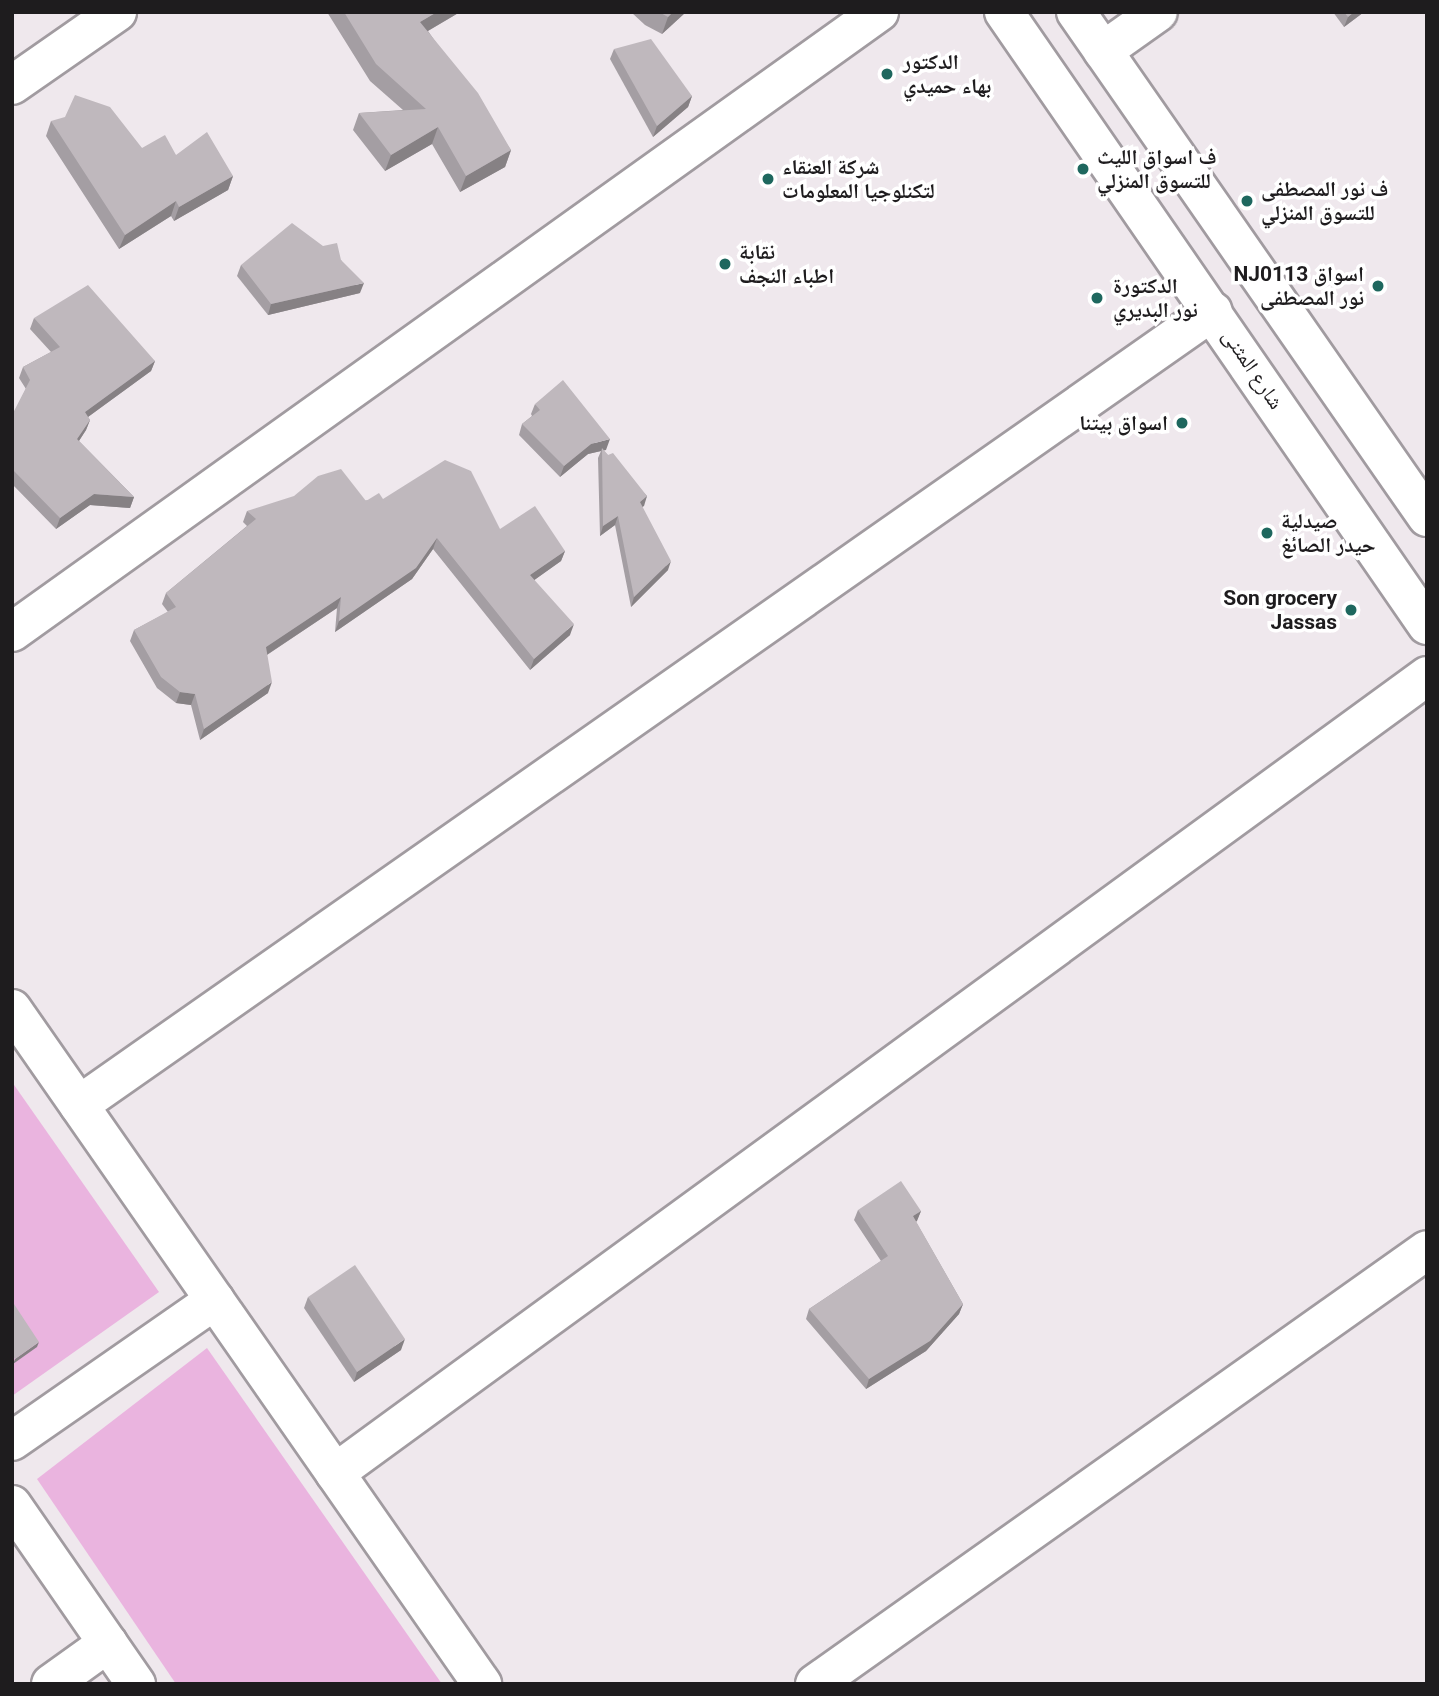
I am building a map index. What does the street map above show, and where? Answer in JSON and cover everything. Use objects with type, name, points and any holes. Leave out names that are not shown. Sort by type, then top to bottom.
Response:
[{"type":"street","points":[[12,85],[117,12]]},
{"type":"street","points":[[12,632],[878,12]]},
{"type":"street","name":"شارع المثنى","points":[[1004,12],[1213,311],[1427,625]]},
{"type":"street","points":[[1076,12],[1427,517]]},
{"type":"street","points":[[1102,51],[1157,12]]},
{"type":"street","points":[[79,1105],[1213,311]]},
{"type":"street","points":[[335,1473],[1427,676]]},
{"type":"street","points":[[12,1009],[482,1684]]},
{"type":"street","points":[[815,1684],[1427,1251]]},
{"type":"street","points":[[12,1441],[215,1300]]},
{"type":"street","points":[[12,1505],[136,1684]]},
{"type":"street","points":[[51,1684],[108,1643]]},
{"type":"shaded area","points":[[12,1082],[159,1292],[12,1396]]},
{"type":"shaded area","points":[[207,1348],[442,1684],[176,1684],[37,1479]]},
{"type":"building","points":[[344,12],[437,12],[420,22],[478,93],[511,150],[466,176],[438,127],[391,155],[359,113],[426,109],[376,64]]},
{"type":"building","points":[[659,12],[673,12],[668,17]]},
{"type":"building","points":[[651,39],[692,96],[657,126],[614,49]]},
{"type":"building","points":[[75,95],[110,107],[142,148],[165,135],[176,155],[207,132],[233,176],[179,207],[176,201],[125,235],[51,121],[65,117]]},
{"type":"building","points":[[292,223],[323,246],[337,243],[341,260],[364,283],[271,304],[241,265]]},
{"type":"building","points":[[88,285],[155,361],[85,412],[90,420],[77,439],[134,497],[94,494],[60,518],[12,469],[12,415],[30,380],[23,367],[60,347],[34,318]]},
{"type":"building","points":[[563,380],[610,439],[591,444],[564,466],[522,424],[540,410],[535,404]]},
{"type":"building","points":[[602,448],[608,455],[613,453],[647,496],[640,502],[671,561],[634,597],[618,516],[603,526]]},
{"type":"building","points":[[445,460],[471,471],[500,529],[535,506],[565,551],[530,575],[574,624],[534,659],[437,538],[416,568],[339,621],[341,597],[266,647],[272,682],[204,729],[195,694],[180,692],[161,677],[134,630],[176,607],[166,593],[256,519],[247,511],[294,496],[318,476],[341,469],[366,501],[379,493],[383,499]]},
{"type":"building","points":[[901,1181],[921,1211],[913,1216],[963,1304],[930,1341],[869,1379],[809,1309],[888,1256],[858,1210]]},
{"type":"building","points":[[355,1265],[405,1339],[357,1372],[308,1297]]},
{"type":"building","points":[[12,1301],[39,1342],[15,1359],[12,1355]]},
{"type":"place","name":"الدكتور بهاء حميدي","points":[[887,74]]},
{"type":"place","name":"ف اسواق الليث للتسوق المنزلي","points":[[1083,169]]},
{"type":"place","name":"شركة العنقاء لتكنلوجيا المعلومات","points":[[768,179]]},
{"type":"place","name":"ف نور المصطفى للتسوق المنزلي","points":[[1247,201]]},
{"type":"place","name":"نقابة اطباء النجف","points":[[725,264]]},
{"type":"place","name":"NJ0113 اسواق نور المصطفى","points":[[1378,286]]},
{"type":"place","name":"الدكتورة نور البديري","points":[[1097,298]]},
{"type":"place","name":"اسواق بيتنا","points":[[1182,423]]},
{"type":"place","name":"صيدلية حيدر الصائغ","points":[[1267,533]]},
{"type":"place","name":"Son grocery Jassas","points":[[1351,610]]}]
